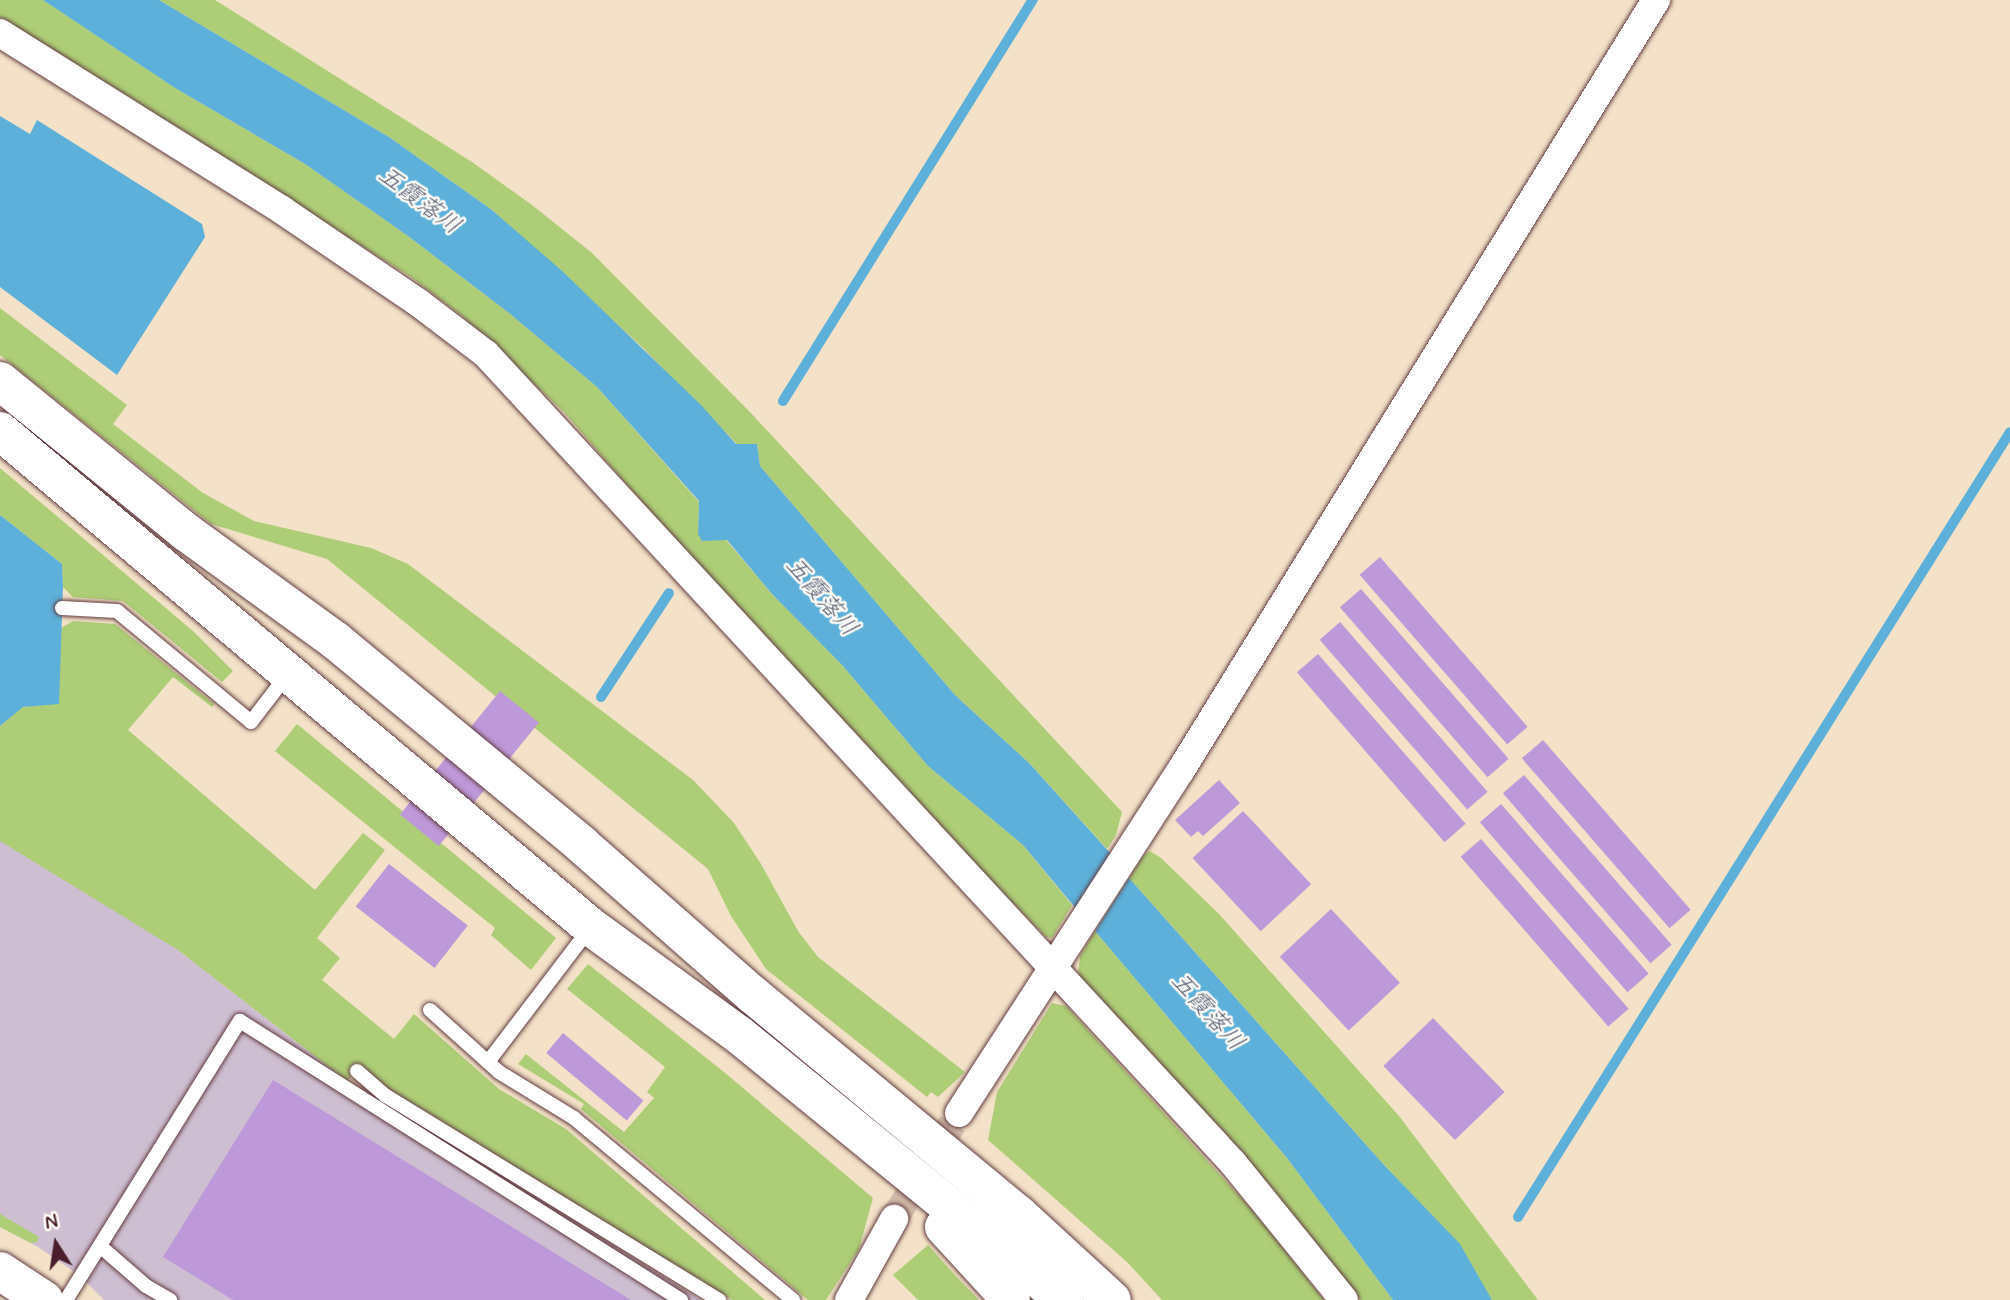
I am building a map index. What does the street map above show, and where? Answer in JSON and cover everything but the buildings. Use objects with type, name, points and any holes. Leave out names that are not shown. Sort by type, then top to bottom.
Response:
[{"type":"main road","points":[[0,382],[186,532],[336,641],[581,844],[763,1003],[1018,1214],[1074,1262],[1112,1300]]},
{"type":"main road","points":[[0,430],[591,927],[738,1034],[1064,1300]]},
{"type":"main road","points":[[845,1122],[1011,1300]]},
{"type":"main road","points":[[0,1271],[44,1300]]},
{"type":"street","points":[[959,1113],[1132,846],[1656,0]]},
{"type":"street","points":[[0,33],[282,210],[419,303],[486,354],[1233,1163],[1344,1300]]},
{"type":"street","points":[[850,1300],[894,1219]]},
{"type":"lane","points":[[62,608],[117,611],[251,722],[288,674]]},
{"type":"lane","points":[[488,1062],[591,927]]},
{"type":"lane","points":[[430,1010],[488,1062],[574,1118],[793,1300]]},
{"type":"lane","points":[[66,1300],[240,1021],[681,1300]]},
{"type":"lane","points":[[357,1071],[386,1096],[719,1300]]},
{"type":"lane","points":[[100,1245],[146,1286],[170,1300]]},
{"type":"shaded area","points":[[0,812],[347,1081],[701,1300],[104,1300],[79,1275],[38,1247],[0,1227]]},
{"type":"green space","points":[[0,0],[43,0],[175,88],[305,164],[408,236],[509,313],[597,387],[699,502],[698,534],[726,540],[772,594],[842,665],[928,766],[1023,845],[1072,905],[1052,938],[1046,937],[928,816],[646,507],[564,412],[462,316],[411,277],[0,18]]},
{"type":"green space","points":[[159,0],[215,0],[472,162],[592,253],[748,410],[1122,812],[1116,835],[1107,849],[1030,764],[955,695],[760,466],[757,444],[737,444],[641,346],[492,210],[389,137]]},
{"type":"green space","points":[[0,308],[127,405],[113,424],[203,493],[254,521],[371,548],[408,564],[693,780],[734,823],[761,864],[798,931],[818,957],[965,1072],[938,1097],[931,1092],[927,1097],[766,969],[731,916],[708,869],[327,559],[211,524],[0,355]]},
{"type":"green space","points":[[0,468],[193,631],[233,671],[222,682],[123,601],[73,597],[63,587],[62,564],[0,515]]},
{"type":"green space","points":[[73,621],[115,624],[214,704],[212,707],[173,677],[128,730],[315,890],[363,833],[385,850],[317,938],[340,958],[322,980],[394,1039],[414,1014],[499,1089],[566,1129],[765,1300],[732,1300],[379,1083],[363,1066],[347,1081],[178,950],[0,841],[0,726],[23,707],[58,703],[61,628]]},
{"type":"green space","points":[[297,724],[556,938],[531,970],[491,935],[495,928],[275,751]]},
{"type":"green space","points":[[1150,851],[1161,858],[1219,914],[1399,1116],[1538,1300],[1492,1300],[1459,1244],[1384,1165],[1129,878],[1144,855]]},
{"type":"green space","points":[[1095,931],[1287,1158],[1393,1300],[1360,1300],[1197,1103],[1078,978],[1080,956]]},
{"type":"green space","points":[[588,964],[724,1072],[873,1198],[859,1249],[826,1300],[808,1300],[581,1109],[584,1104],[518,1064],[526,1054],[624,1132],[654,1098],[647,1092],[665,1067],[567,989]]},
{"type":"green space","points":[[1052,1003],[1066,1006],[1263,1222],[1324,1300],[1162,1300],[1127,1262],[988,1140],[997,1092]]},
{"type":"green space","points":[[0,1214],[39,1237],[37,1242],[31,1243],[0,1227]]},
{"type":"green space","points":[[928,1245],[979,1300],[918,1300],[893,1275]]},
{"type":"water","name":"五霞落川","points":[[43,0],[159,0],[389,137],[492,210],[561,270],[701,405],[736,444],[757,444],[760,466],[955,695],[1030,764],[1111,854],[1077,910],[1023,845],[928,766],[842,665],[772,594],[727,540],[702,541],[698,534],[699,501],[597,387],[509,313],[408,236],[305,164],[175,88]]},
{"type":"water","points":[[0,116],[30,134],[37,120],[202,224],[205,237],[117,375],[0,287]]},
{"type":"water","points":[[0,515],[62,564],[63,587],[59,704],[23,707],[0,726]]},
{"type":"water","name":"五霞落川","points":[[1129,878],[1384,1165],[1460,1244],[1492,1300],[1393,1300],[1287,1158],[1095,931]]},
{"type":"waterway","points":[[783,401],[1033,0]]},
{"type":"waterway","points":[[1518,1217],[2010,432]]},
{"type":"waterway","points":[[601,697],[669,593]]},
{"type":"tunnel","points":[[894,1219],[959,1113]]}]
